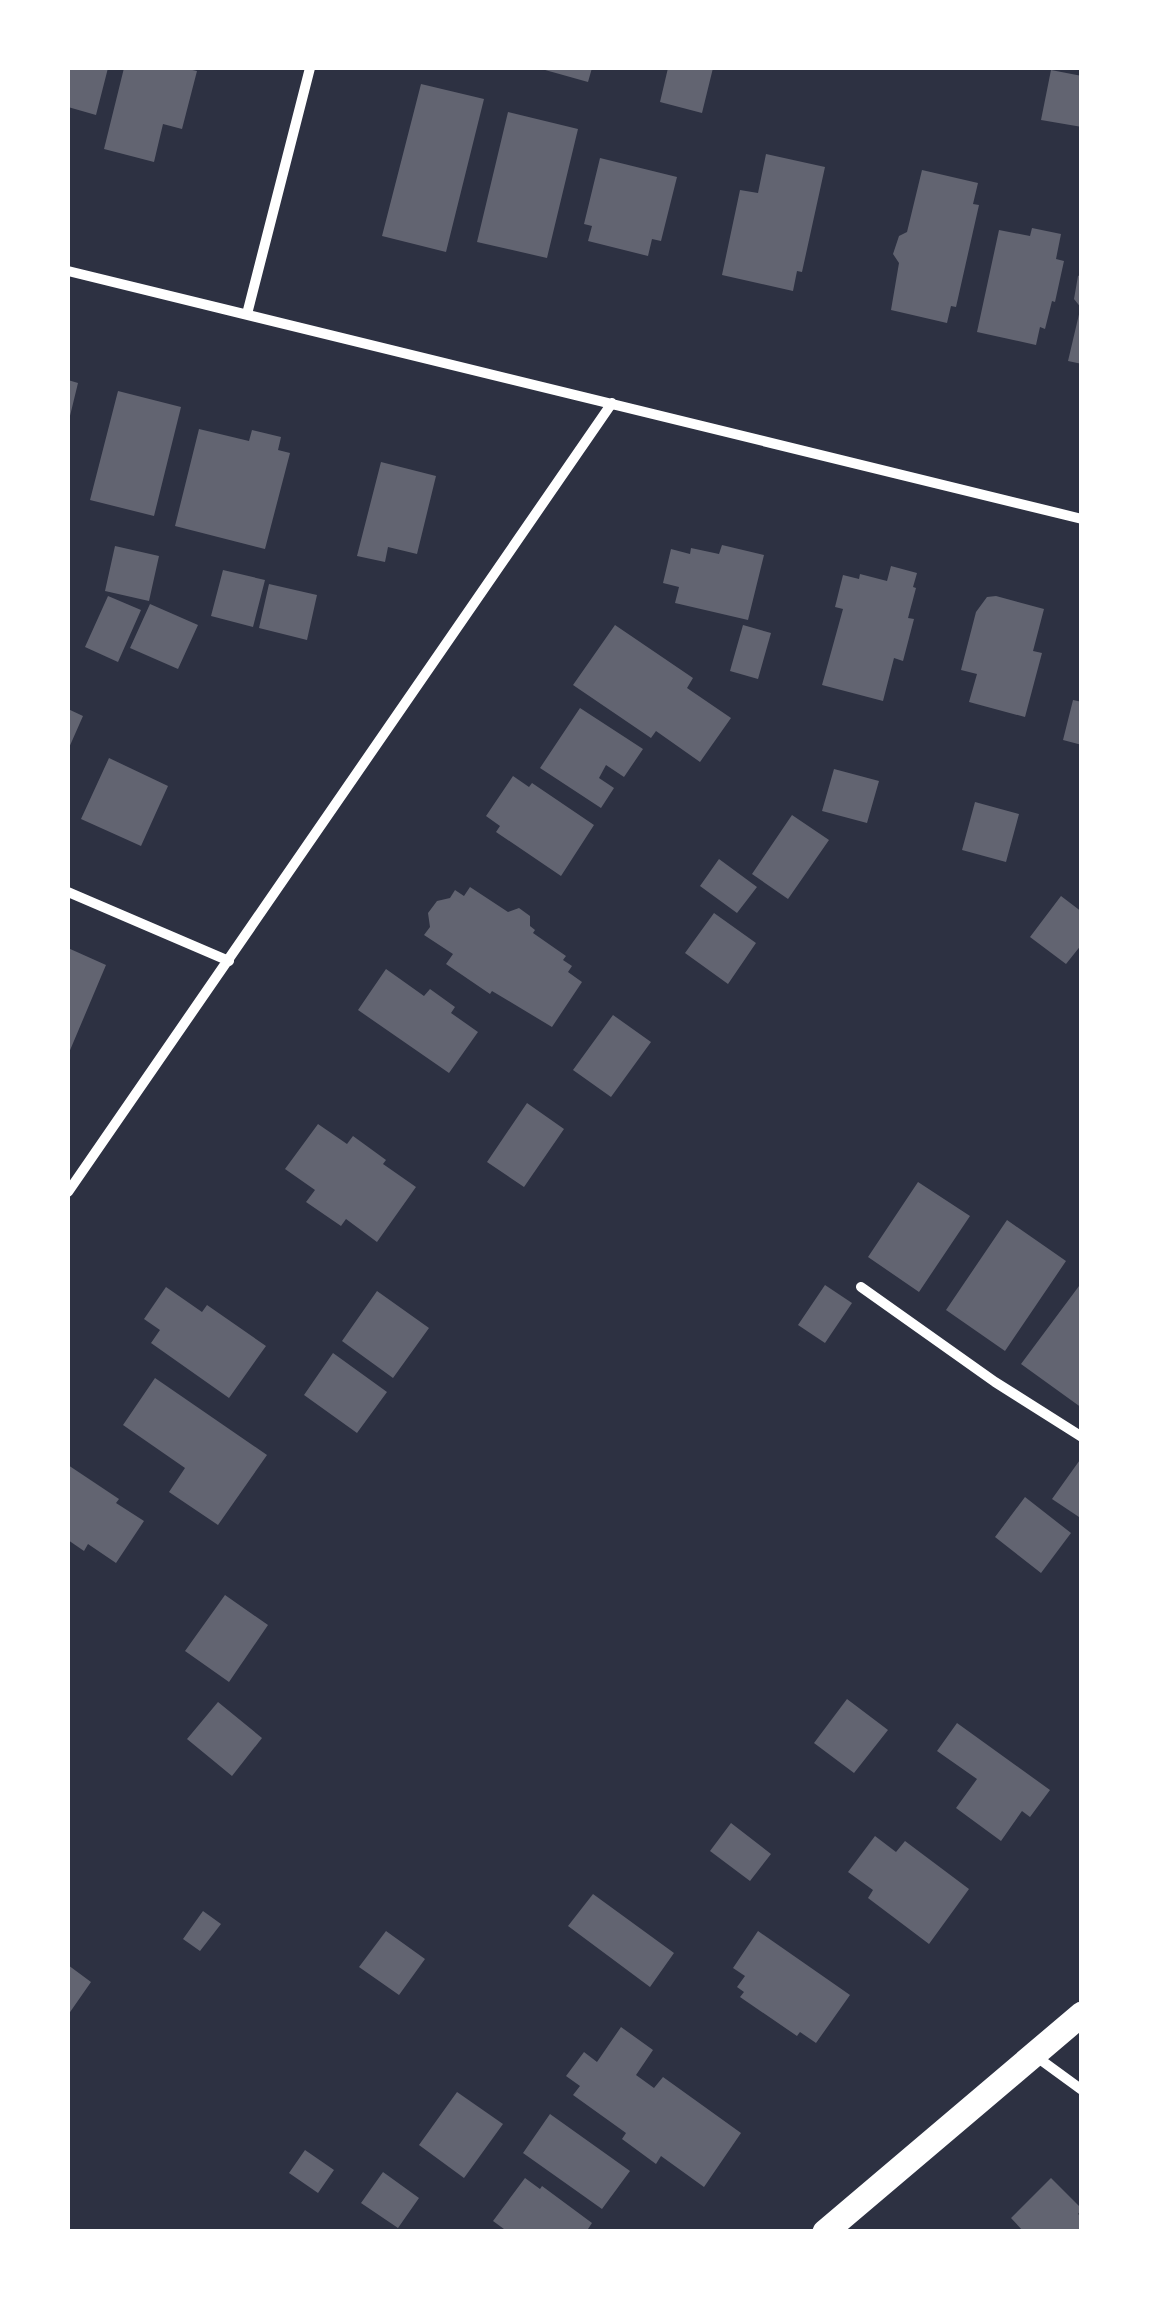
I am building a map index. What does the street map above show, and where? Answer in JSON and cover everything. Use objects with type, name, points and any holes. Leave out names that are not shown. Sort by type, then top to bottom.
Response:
[{"type":"main road","points":[[825,2232],[1082,2014]]},
{"type":"street","points":[[247,314],[310,68]]},
{"type":"street","points":[[68,272],[1082,519]]},
{"type":"street","points":[[68,1192],[612,403]]},
{"type":"street","points":[[68,892],[229,961]]},
{"type":"street","points":[[861,1287],[994,1382],[1082,1437]]},
{"type":"street","points":[[1033,2055],[1082,2090]]},
{"type":"building","points":[[68,68],[108,68],[96,115],[68,107]]},
{"type":"building","points":[[124,68],[197,71],[182,129],[163,124],[154,162],[104,149]]},
{"type":"building","points":[[538,68],[592,68],[588,82]]},
{"type":"building","points":[[668,68],[713,68],[702,113],[660,102]]},
{"type":"building","points":[[1051,70],[1082,76],[1082,127],[1041,120]]},
{"type":"building","points":[[421,84],[484,99],[446,252],[382,236]]},
{"type":"building","points":[[508,112],[578,129],[547,258],[477,242]]},
{"type":"building","points":[[766,154],[825,167],[802,272],[797,271],[793,291],[722,275],[740,190],[758,193]]},
{"type":"building","points":[[600,158],[677,177],[661,241],[652,239],[648,256],[588,241],[592,226],[584,224]]},
{"type":"building","points":[[922,170],[978,183],[973,204],[979,205],[956,307],[951,306],[947,323],[891,310],[899,263],[893,254],[899,236],[907,232]]},
{"type":"building","points":[[1032,228],[1061,234],[1056,259],[1064,261],[1045,329],[1040,327],[1036,345],[977,332],[999,230],[1030,236]]},
{"type":"building","points":[[1082,274],[1082,309],[1074,299],[1078,276]]},
{"type":"building","points":[[1082,310],[1082,364],[1068,361]]},
{"type":"building","points":[[68,380],[78,383],[69,420],[68,419]]},
{"type":"building","points":[[118,391],[181,407],[154,516],[90,500]]},
{"type":"building","points":[[199,429],[249,441],[252,430],[281,437],[278,450],[290,453],[265,549],[175,526]]},
{"type":"building","points":[[381,462],[436,476],[417,554],[388,547],[385,562],[357,556]]},
{"type":"building","points":[[722,545],[764,555],[748,620],[675,603],[679,587],[663,583],[671,549],[690,554],[691,548],[719,554]]},
{"type":"building","points":[[115,546],[159,556],[149,601],[105,591]]},
{"type":"building","points":[[891,566],[917,573],[908,618],[914,619],[903,661],[894,658],[883,701],[822,685],[843,609],[835,607],[843,575],[859,579],[860,574],[887,581]]},
{"type":"building","points":[[223,570],[265,580],[253,627],[211,616]]},
{"type":"building","points":[[269,584],[317,595],[307,640],[259,628]]},
{"type":"building","points":[[108,596],[141,610],[118,662],[85,647]]},
{"type":"building","points":[[987,597],[1044,609],[1033,651],[1042,653],[1025,717],[969,702],[977,674],[961,670],[976,612]]},
{"type":"building","points":[[150,604],[198,625],[178,669],[130,648]]},
{"type":"building","points":[[615,625],[693,678],[687,688],[731,718],[700,762],[656,731],[651,738],[573,685]]},
{"type":"building","points":[[743,625],[771,633],[758,679],[730,671]]},
{"type":"building","points":[[1073,700],[1082,702],[1082,745],[1063,740]]},
{"type":"building","points":[[580,708],[643,749],[624,777],[606,765],[599,778],[614,788],[601,808],[540,768]]},
{"type":"building","points":[[68,709],[83,716],[68,750]]},
{"type":"building","points":[[109,758],[168,786],[141,846],[81,819]]},
{"type":"building","points":[[834,769],[879,781],[867,823],[822,811]]},
{"type":"building","points":[[513,776],[529,787],[532,783],[594,825],[561,876],[496,832],[500,826],[486,816]]},
{"type":"building","points":[[975,802],[1019,814],[1006,862],[962,850]]},
{"type":"building","points":[[792,815],[829,840],[788,899],[752,874]]},
{"type":"building","points":[[719,859],[757,887],[737,913],[700,886]]},
{"type":"building","points":[[470,887],[508,912],[519,908],[530,916],[533,933],[566,956],[563,960],[572,966],[568,972],[582,982],[552,1027],[492,991],[490,994],[446,964],[453,954],[424,935],[430,927],[428,913],[437,901],[450,898],[455,890],[464,896]]},
{"type":"building","points":[[1061,896],[1082,912],[1082,944],[1066,964],[1030,937]]},
{"type":"building","points":[[714,913],[756,943],[728,984],[685,953]]},
{"type":"building","points":[[68,948],[106,965],[68,1055]]},
{"type":"building","points":[[386,969],[424,996],[430,989],[455,1007],[451,1013],[478,1032],[449,1073],[358,1010]]},
{"type":"building","points":[[613,1015],[651,1042],[611,1097],[573,1070]]},
{"type":"building","points":[[527,1103],[564,1129],[524,1187],[487,1162]]},
{"type":"building","points":[[318,1124],[347,1144],[353,1136],[416,1187],[377,1242],[346,1219],[341,1226],[306,1202],[315,1190],[285,1169]]},
{"type":"building","points":[[918,1182],[970,1216],[919,1292],[868,1257]]},
{"type":"building","points":[[1007,1220],[1066,1261],[1005,1351],[946,1310]]},
{"type":"building","points":[[1082,1282],[1082,1408],[1021,1364]]},
{"type":"building","points":[[825,1285],[852,1303],[825,1343],[798,1325]]},
{"type":"building","points":[[166,1287],[202,1312],[207,1305],[266,1346],[229,1398],[151,1343],[160,1330],[144,1319]]},
{"type":"building","points":[[377,1291],[429,1328],[393,1378],[342,1341]]},
{"type":"building","points":[[333,1353],[387,1392],[357,1433],[304,1395]]},
{"type":"building","points":[[155,1378],[267,1455],[218,1525],[169,1492],[185,1468],[123,1425]]},
{"type":"building","points":[[1082,1457],[1082,1519],[1052,1499]]},
{"type":"building","points":[[68,1465],[144,1521],[116,1563],[88,1544],[84,1551],[68,1540]]},
{"type":"building","points":[[1025,1497],[1071,1533],[1041,1573],[995,1537]]},
{"type":"building","points":[[225,1595],[268,1625],[229,1682],[185,1651]]},
{"type":"building","points":[[847,1699],[888,1730],[854,1773],[814,1743]]},
{"type":"building","points":[[218,1702],[262,1738],[232,1776],[187,1739]]},
{"type":"building","points":[[957,1723],[1050,1790],[1030,1817],[1022,1811],[1001,1841],[956,1808],[977,1779],[937,1751]]},
{"type":"building","points":[[731,1823],[771,1854],[750,1881],[710,1851]]},
{"type":"building","points":[[875,1836],[896,1852],[905,1841],[969,1889],[929,1944],[868,1898],[873,1890],[848,1872]]},
{"type":"building","points":[[593,1894],[674,1953],[650,1987],[568,1926]]},
{"type":"building","points":[[203,1911],[221,1924],[200,1951],[183,1939]]},
{"type":"building","points":[[386,1931],[425,1959],[399,1995],[359,1967]]},
{"type":"building","points":[[758,1931],[850,1995],[816,2043],[800,2032],[797,2036],[740,1997],[744,1992],[737,1987],[745,1976],[733,1968]]},
{"type":"building","points":[[68,1965],[91,1982],[68,2015]]},
{"type":"building","points":[[621,2027],[653,2050],[636,2075],[654,2088],[663,2077],[741,2133],[704,2187],[661,2156],[656,2164],[622,2139],[626,2133],[573,2095],[580,2086],[566,2076],[584,2052],[597,2062]]},
{"type":"building","points":[[457,2092],[503,2124],[464,2178],[419,2145]]},
{"type":"building","points":[[550,2114],[630,2171],[602,2209],[523,2153]]},
{"type":"building","points":[[305,2150],[334,2170],[318,2193],[289,2173]]},
{"type":"building","points":[[383,2172],[419,2198],[398,2228],[361,2203]]},
{"type":"building","points":[[525,2178],[592,2223],[586,2232],[508,2232],[493,2221]]},
{"type":"building","points":[[1051,2178],[1082,2209],[1078,2214],[1082,2217],[1082,2232],[1024,2232],[1011,2218]]}]
